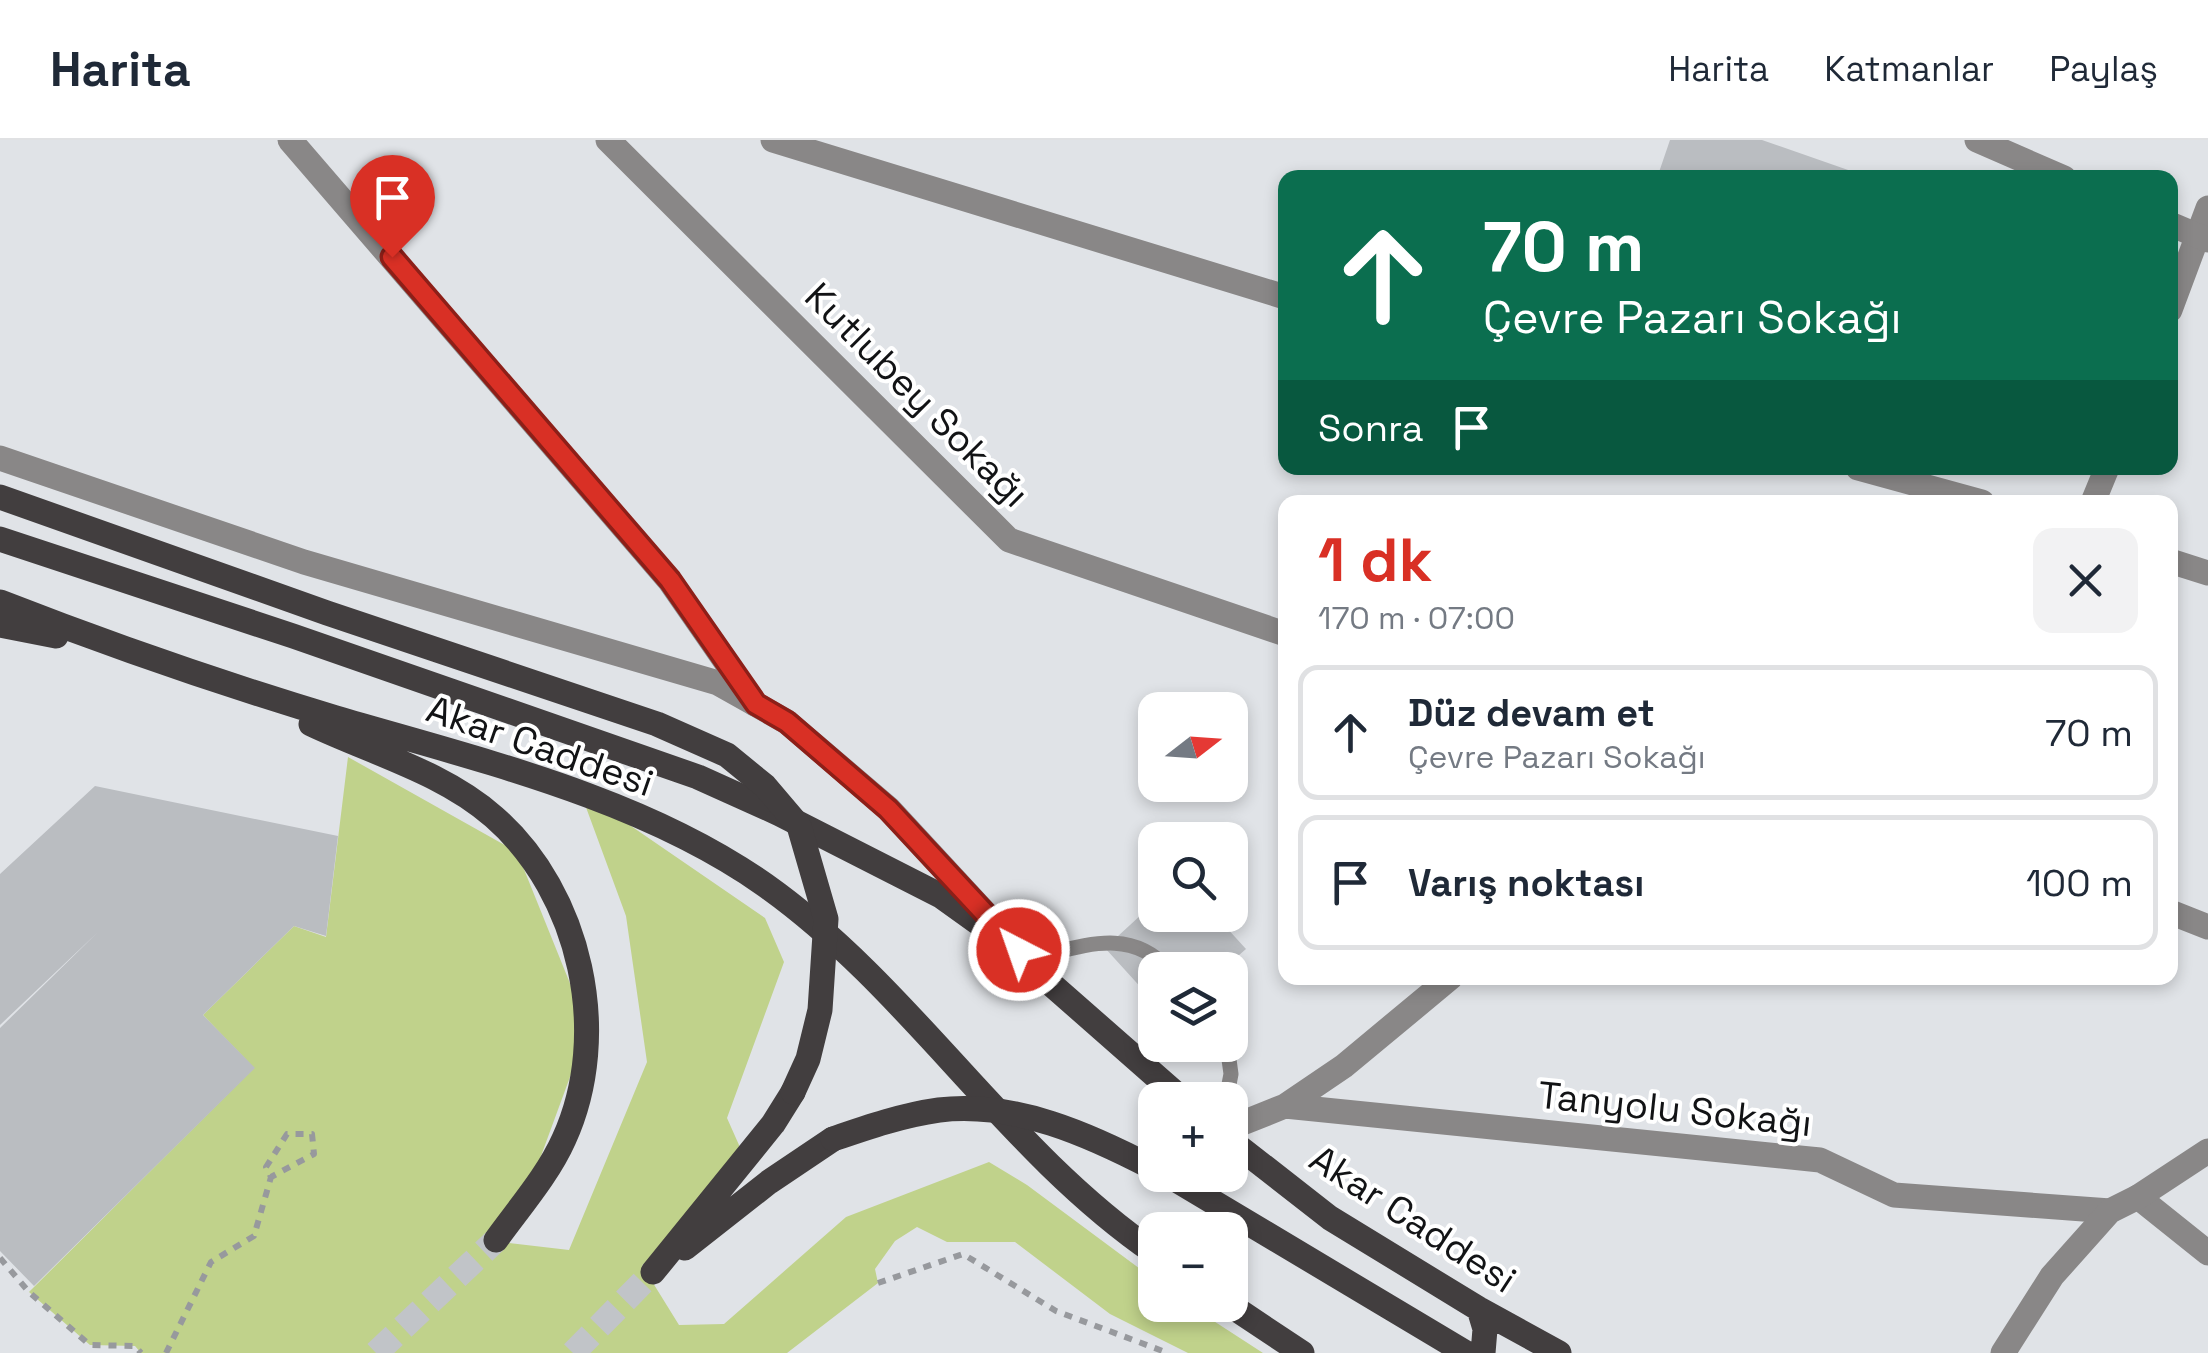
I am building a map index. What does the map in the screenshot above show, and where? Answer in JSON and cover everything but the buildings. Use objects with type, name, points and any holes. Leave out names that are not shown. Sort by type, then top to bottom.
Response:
[{"type":"main road","points":[[0,496],[326,613],[657,724],[727,755],[764,786],[798,826],[826,919],[820,1010],[808,1059],[773,1124],[653,1272],[768,1182],[833,1138],[888,1121],[942,1110],[1000,1112],[1048,1122],[1138,1160]]},
{"type":"main road","name":"Akar Caddesi","points":[[0,539],[698,777],[941,896],[994,934],[1162,1082]]},
{"type":"main road","name":"Akar Caddesi","points":[[0,602],[226,683],[580,791],[724,859],[766,886],[858,961],[1058,1171],[1138,1239]]},
{"type":"main road","points":[[0,624],[106,642]]},
{"type":"main road","points":[[226,683],[448,784],[494,816],[523,846],[556,894],[577,958],[588,1028],[582,1088],[564,1140],[496,1240]]},
{"type":"main road","name":"Akar Caddesi","points":[[1248,1154],[1330,1218],[1479,1309],[1560,1353]]},
{"type":"main road","points":[[1196,1192],[1466,1353]]},
{"type":"main road","points":[[1479,1309],[1485,1329],[1482,1353]]},
{"type":"main road","points":[[1248,1317],[1296,1349],[1314,1353]]},
{"type":"street","points":[[290,140],[670,580],[756,704]]},
{"type":"street","name":"Kutlubey Sokağı","points":[[608,140],[1009,540],[1278,632]]},
{"type":"street","points":[[773,140],[1278,295]]},
{"type":"street","points":[[1978,140],[2046,170]]},
{"type":"street","points":[[2178,293],[2204,238],[2208,208]]},
{"type":"street","points":[[2178,227],[2204,238]]},
{"type":"street","name":"Akar Caddesi","points":[[0,458],[304,562],[718,683],[787,722],[888,809],[979,904],[1038,973]]},
{"type":"street","points":[[1884,475],[1956,495]]},
{"type":"street","points":[[2178,564],[2208,573]]},
{"type":"street","points":[[2178,915],[2208,927]]},
{"type":"street","points":[[1248,1121],[1285,1106],[1344,1066],[1442,985]]},
{"type":"street","name":"Tanyolu Sokağı","points":[[1285,1106],[1820,1160],[1894,1195],[2110,1210]]},
{"type":"street","points":[[2003,1353],[2052,1276],[2110,1210],[2138,1197],[2208,1151]]},
{"type":"street","points":[[2138,1197],[2208,1253]]},
{"type":"lane","points":[[1038,973],[1052,953],[1100,941],[1132,943],[1144,952]]},
{"type":"path","points":[[166,1353],[211,1262],[254,1236],[270,1177],[266,1167],[287,1134],[312,1134],[314,1154],[270,1177]]},
{"type":"path","points":[[878,1283],[963,1254],[1056,1311],[1168,1353]]},
{"type":"path","points":[[0,1258],[29,1292],[90,1345],[135,1346],[141,1353]]},
{"type":"green space","points":[[348,757],[517,852],[588,1028],[509,1243],[569,1250],[647,1062],[626,916],[580,791],[765,918],[784,962],[727,1118],[739,1145],[740,1176],[653,1283],[679,1325],[724,1324],[846,1217],[989,1162],[1027,1185],[1138,1267],[1138,1322],[1215,1322],[1263,1353],[1188,1353],[1110,1314],[1015,1242],[947,1242],[917,1227],[895,1241],[875,1269],[878,1283],[787,1353],[141,1353],[135,1346],[90,1345],[29,1292],[254,1068],[203,1015],[294,926],[326,937]]},
{"type":"tunnel","points":[[376,1353],[496,1240]]},
{"type":"tunnel","points":[[573,1353],[653,1272]]},
{"type":"route","points":[[392,257],[670,580],[756,704],[787,722],[888,809],[1019,950]]}]
